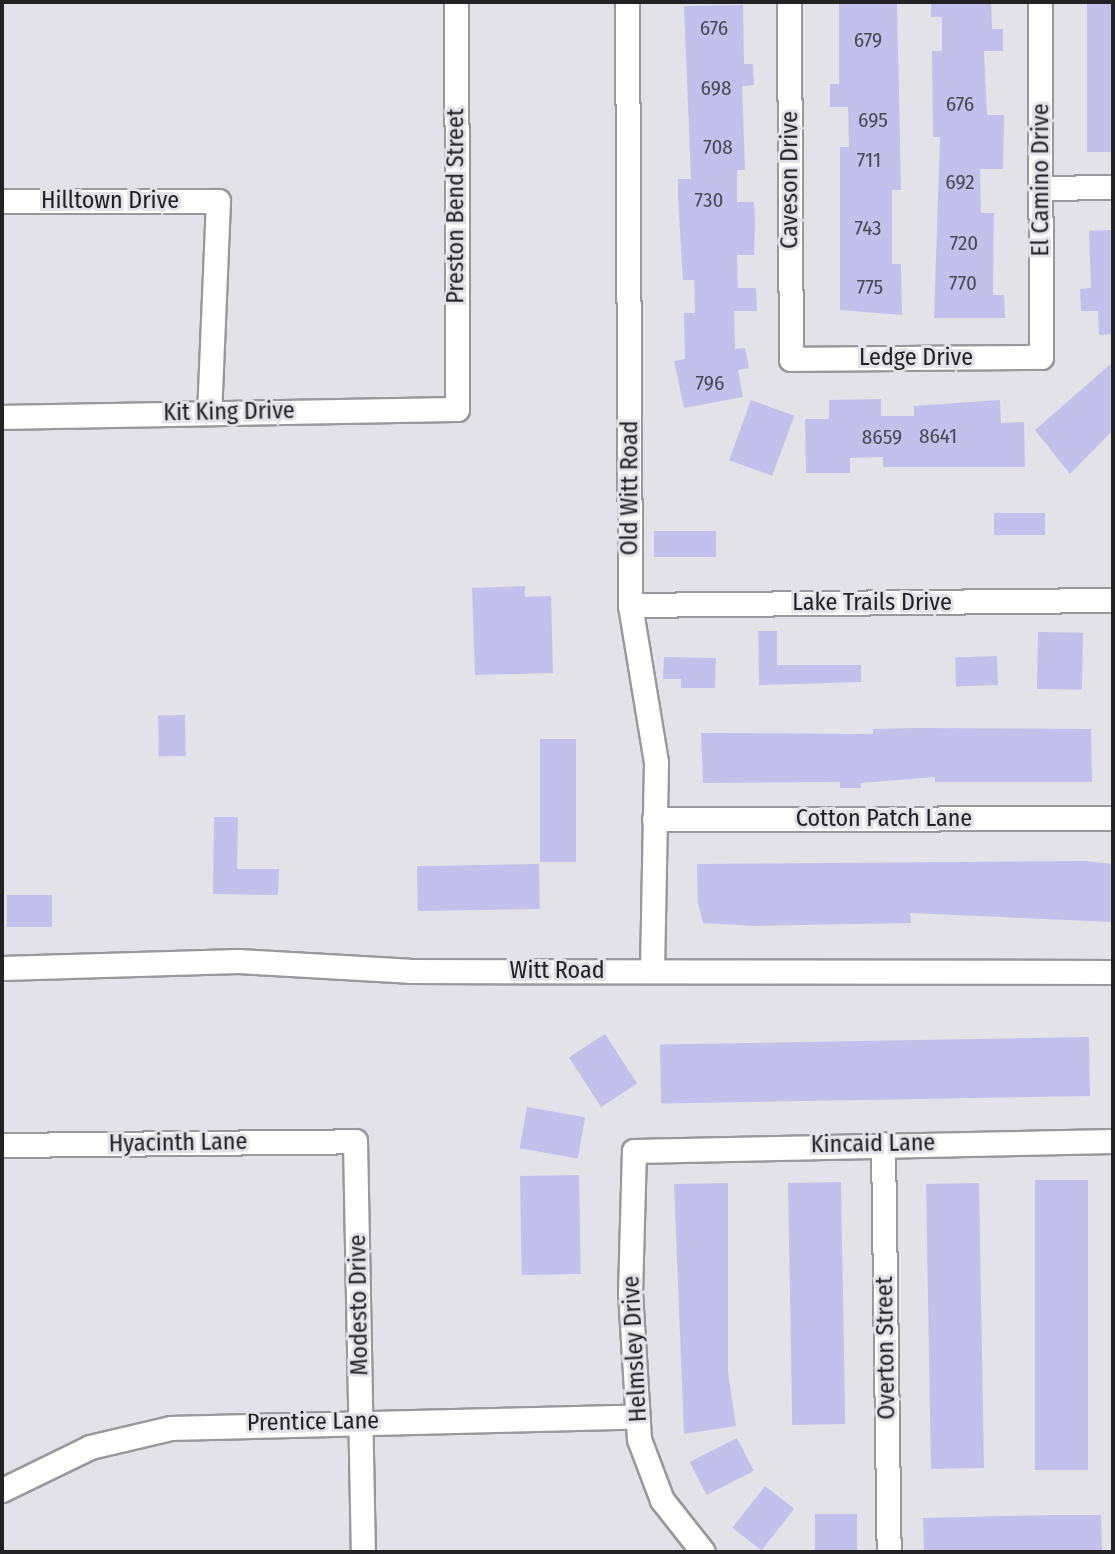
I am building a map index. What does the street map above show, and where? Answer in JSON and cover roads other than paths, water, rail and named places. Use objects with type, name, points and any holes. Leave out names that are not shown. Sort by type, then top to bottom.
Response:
[{"type":"street","name":"Preston Bend Street","points":[[456,2],[457,409]]},
{"type":"street","name":"Old Witt Road","points":[[627,2],[631,605],[637,671],[655,742],[652,971]]},
{"type":"street","name":"Caveson Drive","points":[[789,2],[791,359]]},
{"type":"street","name":"El Camino Drive","points":[[1040,2],[1041,358]]},
{"type":"street","points":[[1041,188],[1113,187]]},
{"type":"street","name":"Hilltown Drive","points":[[2,201],[218,201],[209,412]]},
{"type":"street","name":"Ledge Drive","points":[[791,359],[1041,358]]},
{"type":"street","name":"Kit King Drive","points":[[2,417],[457,409]]},
{"type":"street","name":"Lake Trails Drive","points":[[631,605],[1113,600]]},
{"type":"street","name":"Cotton Patch Lane","points":[[654,819],[1113,818]]},
{"type":"street","name":"Witt Road","points":[[2,968],[237,961],[344,970],[1113,972]]},
{"type":"street","name":"Hyacinth Lane","points":[[2,1145],[355,1141]]},
{"type":"street","name":"Modesto Drive","points":[[355,1141],[363,1552]]},
{"type":"street","name":"Kincaid Lane","points":[[634,1151],[1113,1141]]},
{"type":"street","name":"Overton Street","points":[[883,1144],[889,1552]]},
{"type":"street","name":"Helmsley Drive","points":[[634,1151],[636,1417],[653,1480],[687,1535],[703,1552]]},
{"type":"street","name":"Prentice Lane","points":[[2,1490],[64,1457],[144,1433],[198,1424],[636,1417]]}]
